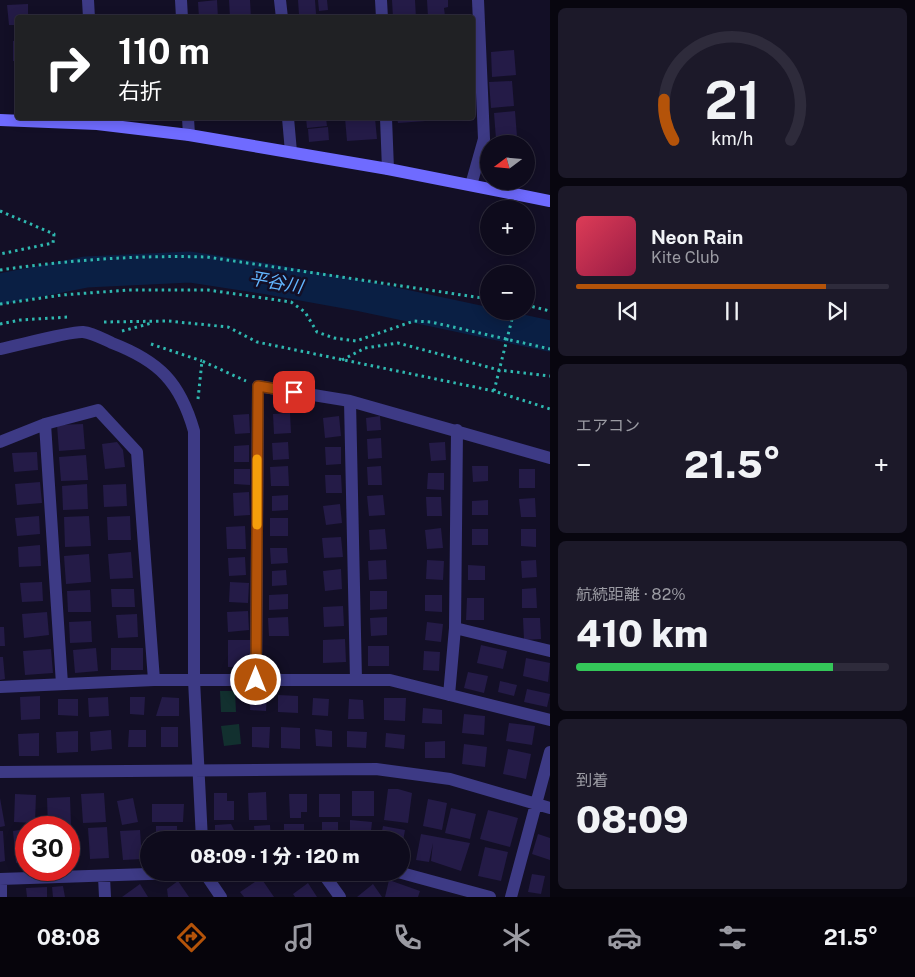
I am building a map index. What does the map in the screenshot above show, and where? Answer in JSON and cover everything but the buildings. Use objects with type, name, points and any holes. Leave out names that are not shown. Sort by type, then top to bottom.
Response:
[{"type":"street","points":[[88,0],[89,15]]},
{"type":"street","points":[[181,0],[182,15]]},
{"type":"street","points":[[280,0],[282,15]]},
{"type":"street","points":[[381,0],[382,15]]},
{"type":"street","points":[[471,185],[484,139],[478,0]]},
{"type":"street","points":[[0,120],[97,121],[388,169],[550,201]]},
{"type":"street","points":[[188,120],[189,135]]},
{"type":"street","points":[[288,120],[291,152]]},
{"type":"street","points":[[386,120],[388,169]]},
{"type":"street","points":[[0,349],[82,332],[132,350],[157,365],[177,387],[188,407],[194,431],[194,680],[201,831]]},
{"type":"street","points":[[256,680],[258,386],[350,401],[550,458]]},
{"type":"street","points":[[350,401],[356,680]]},
{"type":"street","points":[[0,442],[45,424],[98,410],[137,452],[154,680]]},
{"type":"street","points":[[45,424],[62,684]]},
{"type":"street","points":[[448,695],[455,628],[457,430]]},
{"type":"street","points":[[455,628],[550,651]]},
{"type":"street","points":[[0,687],[154,680],[390,680],[550,720]]},
{"type":"street","points":[[511,897],[550,752]]},
{"type":"street","points":[[0,772],[376,769],[450,779],[550,808]]},
{"type":"street","points":[[410,875],[490,897]]},
{"type":"street","points":[[1,897],[0,879],[140,876]]},
{"type":"street","points":[[104,877],[105,897]]},
{"type":"street","points":[[210,881],[221,897]]},
{"type":"street","points":[[328,881],[340,897]]},
{"type":"path","points":[[0,211],[54,234],[53,243],[0,254]]},
{"type":"path","points":[[0,270],[61,261],[165,256],[207,257],[480,298]]},
{"type":"path","points":[[0,304],[62,295],[128,290],[208,290],[291,302],[305,312],[318,332],[334,338],[356,341],[414,321],[431,322],[550,349]]},
{"type":"path","points":[[535,308],[550,311]]},
{"type":"path","points":[[494,391],[512,320]]},
{"type":"path","points":[[126,335],[117,332],[149,323],[168,321],[228,327],[257,342],[341,361],[494,391],[550,409]]},
{"type":"path","points":[[145,342],[202,361],[258,386]]},
{"type":"path","points":[[341,361],[365,348],[398,343],[499,370],[550,376]]},
{"type":"path","points":[[197,405],[202,361]]},
{"type":"green space","points":[[220,691],[235,691],[236,712],[221,712]]},
{"type":"green space","points":[[239,724],[241,744],[224,746],[221,726]]},
{"type":"waterway","name":"平谷川","points":[[0,289],[86,272],[190,267],[362,296],[550,336]]},
{"type":"slow traffic","points":[[257,459],[257,525]]},
{"type":"route","points":[[256,680],[258,386],[294,392]]}]
